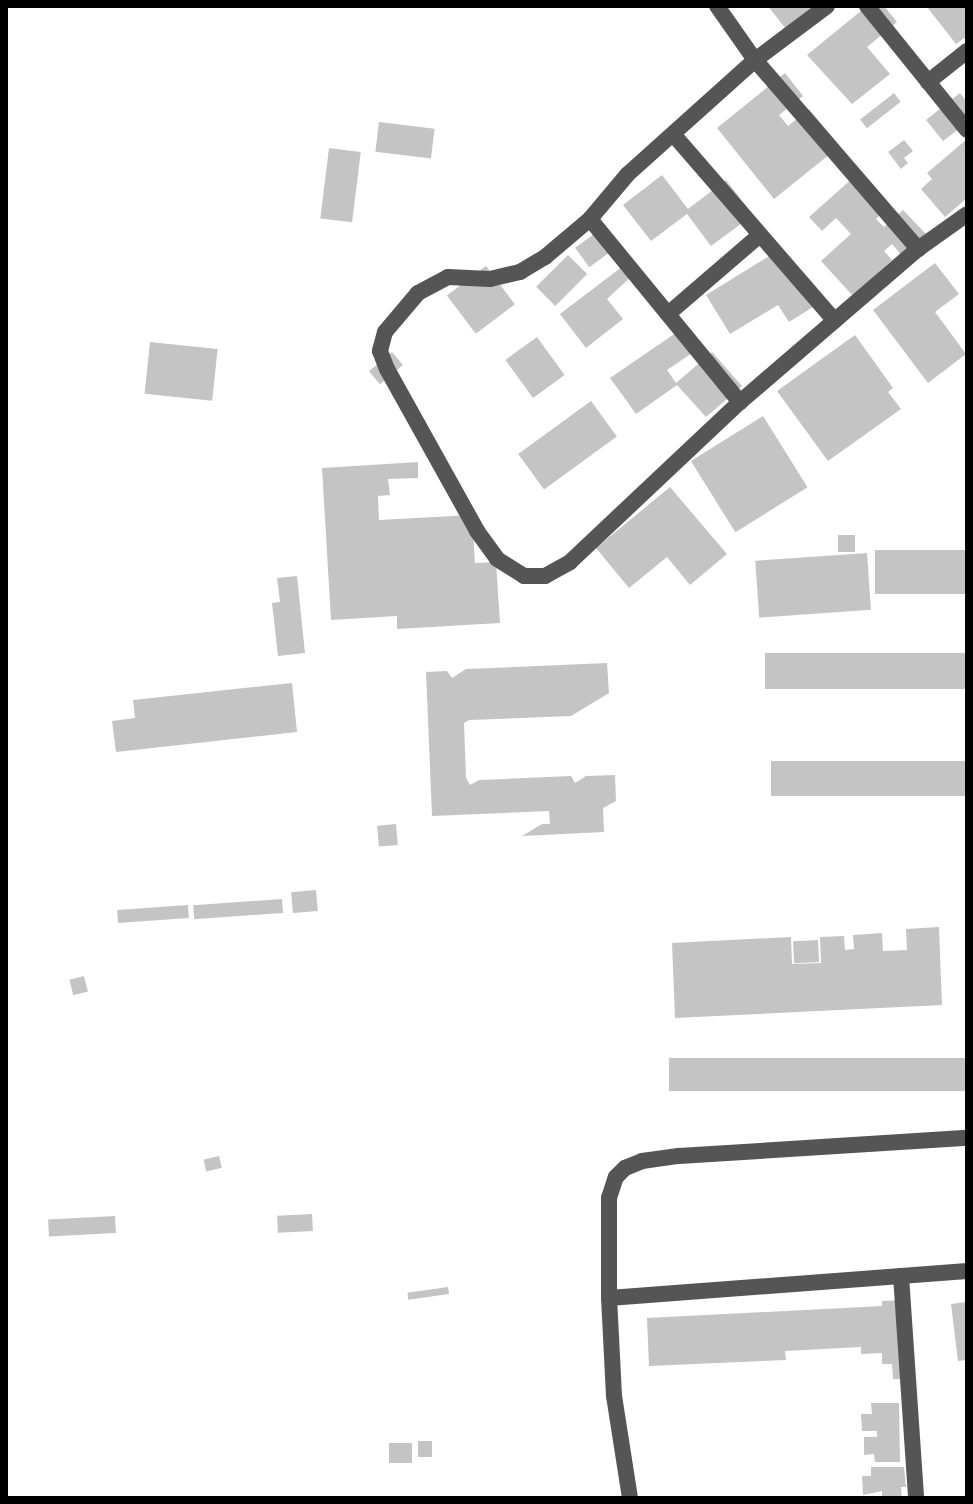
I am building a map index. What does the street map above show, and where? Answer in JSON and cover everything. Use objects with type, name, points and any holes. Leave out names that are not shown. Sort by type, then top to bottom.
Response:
[{"type":"street","points":[[717,6],[755,60],[918,249]]},
{"type":"street","points":[[827,6],[755,60],[627,175],[590,219],[545,257],[520,272],[490,279],[448,277],[418,293],[385,332],[380,351],[469,518],[497,559],[524,576],[545,576],[570,562],[740,402],[918,249],[967,214]]},
{"type":"street","points":[[867,6],[967,130]]},
{"type":"street","points":[[928,82],[967,51]]},
{"type":"street","points":[[673,134],[835,321]]},
{"type":"street","points":[[590,219],[740,402]]},
{"type":"street","points":[[668,314],[760,235]]},
{"type":"street","points":[[630,1498],[616,1410],[609,1298],[609,1198],[616,1177],[625,1168],[642,1161],[679,1156],[967,1138]]},
{"type":"street","points":[[609,1298],[967,1271]]},
{"type":"street","points":[[901,1276],[916,1498]]},
{"type":"building","points":[[768,6],[824,6],[789,33]]},
{"type":"building","points":[[867,6],[884,6],[897,22],[867,47],[890,74],[852,104],[807,55]]},
{"type":"building","points":[[967,6],[967,36],[956,44],[927,7]]},
{"type":"building","points":[[785,73],[803,96],[779,115],[788,126],[809,109],[840,146],[774,199],[717,128]]},
{"type":"building","points":[[894,93],[901,102],[867,128],[860,119]]},
{"type":"building","points":[[960,93],[967,102],[967,123],[943,141],[926,120]]},
{"type":"building","points":[[379,122],[435,129],[431,159],[375,152]]},
{"type":"building","points":[[967,139],[967,198],[945,217],[921,189],[932,179],[927,173]]},
{"type":"building","points":[[904,140],[913,151],[904,158],[908,163],[901,169],[888,152]]},
{"type":"building","points":[[329,148],[361,152],[352,222],[320,218]]},
{"type":"building","points":[[662,175],[688,209],[726,180],[753,215],[711,246],[687,214],[651,241],[623,205]]},
{"type":"building","points":[[854,177],[885,210],[876,219],[884,227],[903,210],[927,235],[903,257],[892,244],[884,251],[892,260],[853,296],[821,261],[851,234],[836,218],[822,231],[809,217]]},
{"type":"building","points":[[601,229],[615,248],[589,267],[575,248]]},
{"type":"building","points":[[774,253],[821,302],[789,322],[778,305],[730,334],[706,295]]},
{"type":"building","points":[[568,255],[587,274],[555,306],[536,287]]},
{"type":"building","points":[[627,263],[635,273],[607,299],[623,319],[586,348],[560,314]]},
{"type":"building","points":[[935,263],[959,294],[935,312],[966,354],[928,383],[873,310]]},
{"type":"building","points":[[486,266],[515,304],[476,334],[447,295]]},
{"type":"building","points":[[686,326],[701,347],[667,370],[676,383],[712,352],[742,386],[706,417],[677,385],[636,414],[610,378]]},
{"type":"building","points":[[855,335],[893,388],[888,392],[901,409],[828,461],[777,391]]},
{"type":"building","points":[[537,337],[565,375],[533,398],[505,360]]},
{"type":"building","points":[[150,342],[218,349],[212,401],[145,394]]},
{"type":"building","points":[[392,352],[403,365],[380,384],[369,371]]},
{"type":"building","points":[[591,401],[617,437],[544,489],[518,454]]},
{"type":"building","points":[[763,416],[808,487],[735,532],[691,461]]},
{"type":"building","points":[[418,462],[418,478],[388,479],[390,495],[378,496],[379,520],[472,515],[475,563],[496,562],[500,623],[397,629],[397,616],[331,620],[322,468]]},
{"type":"building","points":[[670,487],[727,554],[690,585],[667,557],[629,588],[596,548]]},
{"type":"building","points":[[838,535],[855,535],[855,552],[838,552]]},
{"type":"building","points":[[875,550],[967,550],[967,594],[875,594]]},
{"type":"building","points":[[867,553],[871,610],[759,618],[755,561]]},
{"type":"building","points":[[297,576],[305,653],[278,656],[272,603],[280,602],[277,578]]},
{"type":"building","points":[[765,653],[967,653],[967,689],[765,689]]},
{"type":"building","points":[[607,663],[609,693],[571,716],[469,720],[464,723],[466,778],[470,785],[479,780],[571,776],[575,783],[586,776],[615,775],[616,801],[603,808],[604,832],[522,836],[542,824],[550,824],[549,811],[432,816],[426,672],[447,671],[452,678],[466,669]]},
{"type":"building","points":[[292,683],[297,732],[116,752],[112,721],[135,718],[133,700]]},
{"type":"building","points":[[771,761],[967,761],[967,796],[771,796]]},
{"type":"building","points":[[396,824],[398,845],[379,847],[377,826]]},
{"type":"building","points":[[316,890],[318,911],[293,913],[291,892]]},
{"type":"building","points":[[282,899],[283,913],[194,919],[193,905]]},
{"type":"building","points":[[188,905],[189,918],[118,923],[117,910]]},
{"type":"building","points":[[939,927],[942,1005],[675,1018],[672,943],[791,937],[792,964],[821,963],[820,937],[844,936],[845,950],[854,949],[853,935],[882,933],[883,951],[907,950],[906,929]]},
{"type":"building","points":[[818,940],[819,962],[794,963],[793,941]]},
{"type":"building","points":[[84,976],[88,992],[73,995],[69,980]]},
{"type":"building","points":[[669,1058],[967,1058],[967,1091],[669,1091]]},
{"type":"building","points":[[219,1156],[222,1168],[206,1172],[203,1160]]},
{"type":"building","points":[[312,1214],[313,1231],[278,1233],[277,1216]]},
{"type":"building","points":[[115,1216],[116,1233],[49,1236],[48,1220]]},
{"type":"building","points":[[448,1287],[449,1294],[408,1300],[407,1293]]},
{"type":"building","points":[[907,1300],[910,1379],[893,1379],[892,1364],[882,1364],[882,1353],[861,1354],[861,1347],[785,1351],[786,1360],[649,1366],[647,1318],[882,1306],[882,1301]]},
{"type":"building","points":[[967,1302],[967,1360],[958,1361],[951,1304]]},
{"type":"building","points":[[871,1403],[899,1403],[900,1462],[875,1462],[874,1454],[864,1455],[864,1437],[877,1437],[877,1431],[862,1431],[861,1414],[872,1414]]},
{"type":"building","points":[[418,1441],[432,1441],[432,1457],[418,1457]]},
{"type":"building","points":[[389,1443],[412,1443],[412,1463],[389,1463]]},
{"type":"building","points":[[871,1467],[904,1467],[906,1487],[901,1487],[902,1498],[882,1498],[882,1491],[863,1495],[862,1476],[871,1476]]}]
